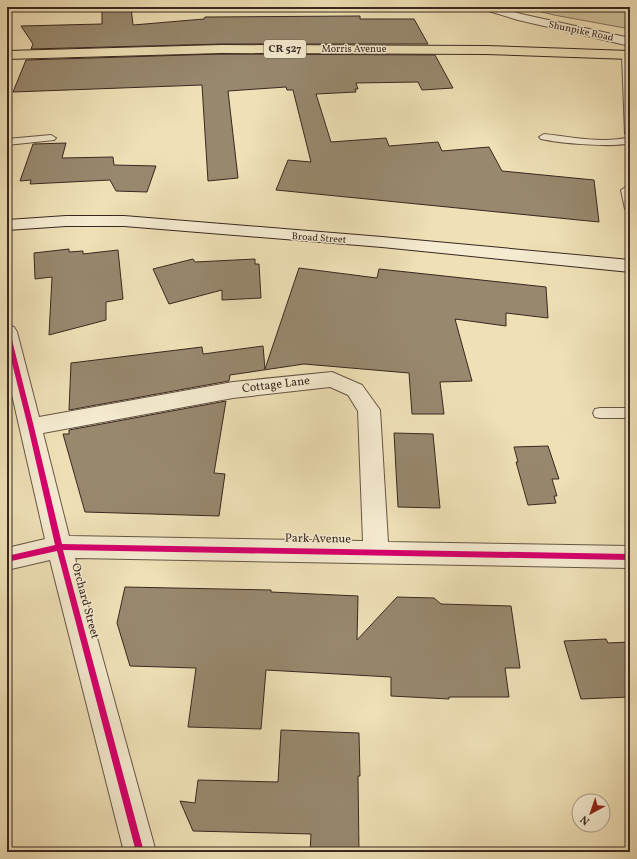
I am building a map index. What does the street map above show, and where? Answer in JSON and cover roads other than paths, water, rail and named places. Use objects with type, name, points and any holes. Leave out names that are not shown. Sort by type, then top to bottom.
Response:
[{"type":"main road","name":"Morris Avenue","points":[[7,55],[222,49],[486,50],[628,55]]},
{"type":"street","name":"Shunpike Road","points":[[486,7],[518,17],[630,42]]},
{"type":"street","name":"Broad Street","points":[[7,225],[66,221],[124,221],[251,233],[382,242],[630,266]]},
{"type":"street","name":"Orchard Street","points":[[7,332],[59,547],[140,852]]},
{"type":"street","name":"Cottage Lane","points":[[31,427],[233,390],[332,379],[355,390],[369,410],[376,551]]},
{"type":"street","name":"Park Avenue","points":[[7,559],[59,547],[376,551],[630,557]]},
{"type":"lane","points":[[628,55],[630,134]]},
{"type":"lane","points":[[544,137],[614,143],[626,142],[630,140]]},
{"type":"lane","points":[[7,142],[51,138]]},
{"type":"lane","points":[[626,190],[630,208]]},
{"type":"lane","points":[[600,413],[630,413]]}]
